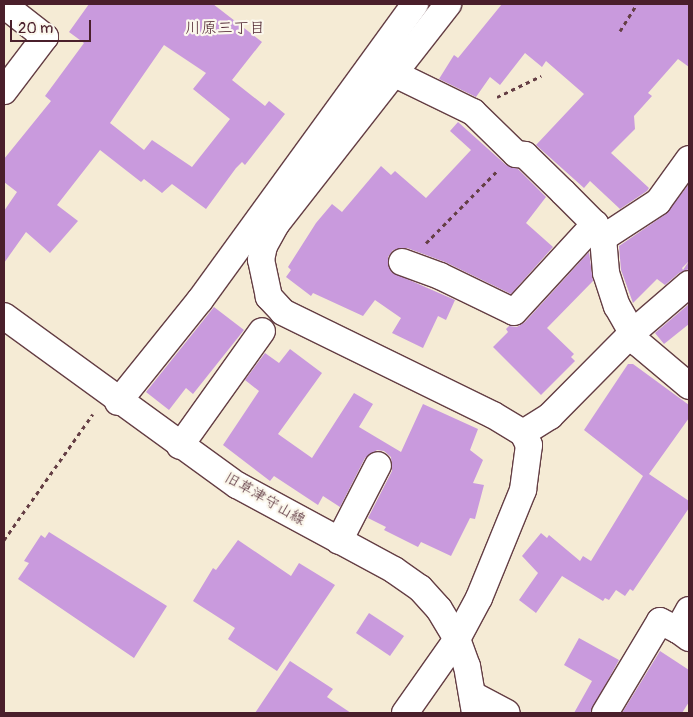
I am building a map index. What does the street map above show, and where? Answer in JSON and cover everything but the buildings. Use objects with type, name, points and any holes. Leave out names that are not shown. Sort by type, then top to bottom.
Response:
[{"type":"street","points":[[113,398],[200,300],[415,4]]},
{"type":"street","points":[[405,713],[457,639],[479,598],[522,490],[529,457],[529,445],[523,433],[494,415],[283,312],[269,298],[261,260],[268,238],[306,185],[395,74],[448,4]]},
{"type":"street","points":[[4,5],[45,37],[4,92]]},
{"type":"street","points":[[395,74],[473,112],[516,154],[525,155],[599,231],[606,273],[617,306],[632,333],[638,343],[689,386]]},
{"type":"street","points":[[407,263],[514,312],[599,231],[658,202],[689,159]]},
{"type":"street","points":[[523,433],[550,416],[632,333],[689,284]]},
{"type":"street","name":"旧草津守山線","points":[[4,316],[113,398],[237,485],[394,570],[420,588],[439,610],[457,639],[474,704]]},
{"type":"street","points":[[180,446],[262,331]]},
{"type":"street","points":[[339,541],[378,465]]},
{"type":"street","points":[[605,713],[660,621],[686,626]]},
{"type":"street","points":[[474,704],[507,713]]},
{"type":"path","points":[[620,31],[638,4]]},
{"type":"path","points":[[473,112],[481,105],[541,76]]},
{"type":"path","points":[[407,263],[435,232],[516,154]]},
{"type":"path","points":[[4,540],[113,398]]},
{"type":"district","name":"川原三丁目","points":[[225,28]]}]
